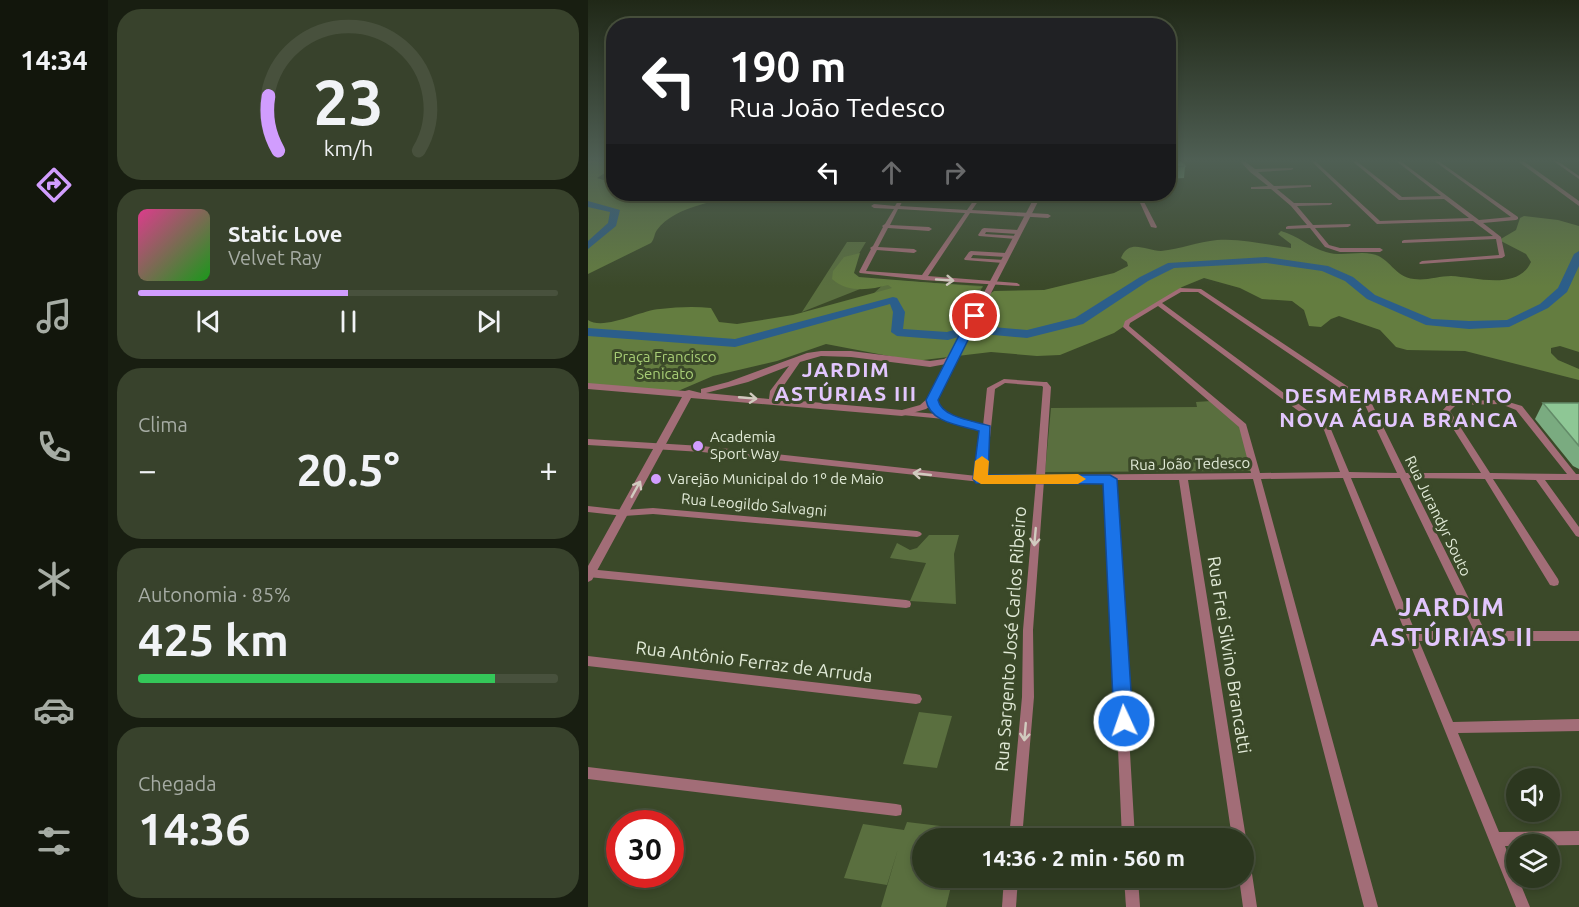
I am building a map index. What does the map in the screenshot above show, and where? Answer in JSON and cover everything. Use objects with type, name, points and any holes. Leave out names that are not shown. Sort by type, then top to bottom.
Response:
[{"type":"street","points":[[899,202],[862,272],[1017,285]]},
{"type":"street","points":[[923,278],[974,202]]},
{"type":"street","points":[[902,413],[913,411],[932,400],[1034,202]]},
{"type":"street","points":[[1142,202],[1154,228]]},
{"type":"street","points":[[1290,202],[1324,243],[1333,248],[1377,250]]},
{"type":"street","points":[[1357,202],[1379,223],[1516,218],[1494,202]]},
{"type":"street","points":[[1422,263],[1502,256],[1498,237],[1453,202]]},
{"type":"street","points":[[1293,205],[1330,204]]},
{"type":"street","points":[[874,206],[1048,216]]},
{"type":"street","points":[[1288,228],[1348,225]]},
{"type":"street","points":[[885,226],[929,229]]},
{"type":"street","points":[[984,230],[1017,235],[981,235],[984,230]]},
{"type":"street","points":[[1404,242],[1498,237]]},
{"type":"street","points":[[873,248],[914,251]]},
{"type":"street","points":[[971,253],[1005,258],[967,258],[971,253]]},
{"type":"street","name":"Rua Jurandyr Souto","points":[[1158,303],[1180,290],[1192,288],[1199,290],[1368,404],[1481,635]]},
{"type":"street","points":[[1371,907],[1243,426],[1126,327],[1127,322],[1158,303],[1327,429],[1523,907]]},
{"type":"street","points":[[906,604],[589,574],[689,393],[757,377],[811,355],[831,354],[930,364],[947,361],[953,356]]},
{"type":"street","points":[[773,400],[776,391],[796,363]]},
{"type":"street","points":[[930,364],[942,370],[945,375]]},
{"type":"street","name":"Rua Sargento José Carlos Ribeiro","points":[[986,429],[992,388],[996,384],[1004,381],[1037,382],[1047,387],[1028,630],[1028,697],[1016,828]]},
{"type":"street","points":[[588,386],[773,400],[945,417],[986,429],[981,479]]},
{"type":"street","points":[[932,400],[933,406],[945,417]]},
{"type":"street","points":[[1554,582],[1446,411],[1455,403],[1510,403],[1525,413],[1577,477]]},
{"type":"street","name":"Rua João Tedesco","points":[[588,442],[702,449],[981,479],[1347,475],[1577,477]]},
{"type":"street","name":"Rua Frei Silvino Brancatti","points":[[1183,477],[1237,828]]},
{"type":"street","points":[[1539,478],[1579,534]]},
{"type":"street","points":[[1110,479],[1128,828]]},
{"type":"street","name":"Rua Leogildo Salvagni","points":[[588,509],[624,513],[653,512],[917,534]]},
{"type":"street","points":[[1413,636],[1579,636]]},
{"type":"street","name":"Rua Antônio Ferraz de Arruda","points":[[588,661],[916,699]]},
{"type":"street","points":[[1450,728],[1579,725]]},
{"type":"street","points":[[588,773],[896,810]]},
{"type":"street","points":[[1496,839],[1579,838]]},
{"type":"street","points":[[1009,907],[1010,888]]},
{"type":"street","points":[[1131,888],[1132,907]]},
{"type":"street","points":[[1247,888],[1250,907]]},
{"type":"green space","points":[[588,202],[709,202],[675,215],[657,230],[651,243],[588,274]]},
{"type":"green space","name":"Praça Francisco Senicato","points":[[1524,216],[1558,220],[1579,226],[1579,352],[1560,346],[1551,348],[1551,353],[1558,360],[1579,369],[1579,380],[1465,351],[1407,350],[1396,347],[1380,330],[1339,316],[1321,327],[1309,326],[1304,310],[1292,301],[1262,299],[1240,288],[1204,278],[1182,287],[1114,333],[1060,355],[1037,356],[991,352],[915,361],[826,344],[777,361],[713,376],[678,391],[588,389],[588,320],[595,323],[613,322],[652,310],[698,307],[711,308],[719,322],[737,324],[793,315],[892,288],[888,285],[866,289],[845,287],[832,279],[833,271],[844,257],[860,253],[854,273],[859,277],[983,287],[959,297],[954,303],[960,325],[958,336],[968,337],[988,295],[994,291],[1044,290],[1114,273],[1128,266],[1127,262],[1121,258],[1124,252],[1133,247],[1161,251],[1226,240],[1291,248],[1291,244],[1278,234],[1281,231],[1326,252],[1366,253],[1378,256],[1402,275],[1414,279],[1451,276],[1495,280],[1516,277],[1525,271],[1531,262],[1526,254],[1499,240],[1516,230],[1520,218]]},
{"type":"green space","points":[[847,242],[866,242],[846,275],[883,280],[802,312]]},
{"type":"green space","points":[[888,280],[983,286],[961,325],[929,319],[871,296]]},
{"type":"green space","points":[[1211,401],[1240,426],[1252,471],[1045,472],[1051,408],[1197,407],[1196,402]]},
{"type":"green space","points":[[929,535],[959,535],[954,554],[956,604],[910,601],[926,563],[890,558],[897,543],[910,550],[917,548]]},
{"type":"green space","points":[[919,712],[952,716],[937,768],[903,764]]},
{"type":"green space","points":[[907,822],[957,828],[912,828],[912,888],[951,888],[946,907],[881,907],[898,849],[887,885],[844,878],[863,824],[904,830]]},
{"type":"building","points":[[1543,403],[1579,403],[1579,446]]},
{"type":"waterway","points":[[588,204],[615,210],[613,224],[588,246]]},
{"type":"waterway","points":[[588,332],[735,343],[893,300],[899,312],[897,332],[948,336],[971,329],[1027,334],[1079,321],[1144,279],[1172,265],[1266,260],[1324,268],[1349,279],[1371,297],[1430,322],[1469,325],[1509,323],[1544,306],[1563,290],[1579,254]]},
{"type":"slow traffic","points":[[982,461],[981,479],[1078,479]]},
{"type":"place","name":"Academia Sport Way","points":[[698,446]]},
{"type":"place","name":"Varejão Municipal do 1º de Maio","points":[[656,479]]},
{"type":"district","name":"JARDIM ASTÚRIAS III","points":[[846,382]]},
{"type":"district","name":"DESMEMBRAMENTO NOVA ÁGUA BRANCA","points":[[1399,408]]},
{"type":"district","name":"JARDIM ASTÚRIAS II","points":[[1452,622]]},
{"type":"route","points":[[975,316],[932,400],[933,406],[945,417],[986,429],[981,479],[1110,479],[1124,721]]}]
